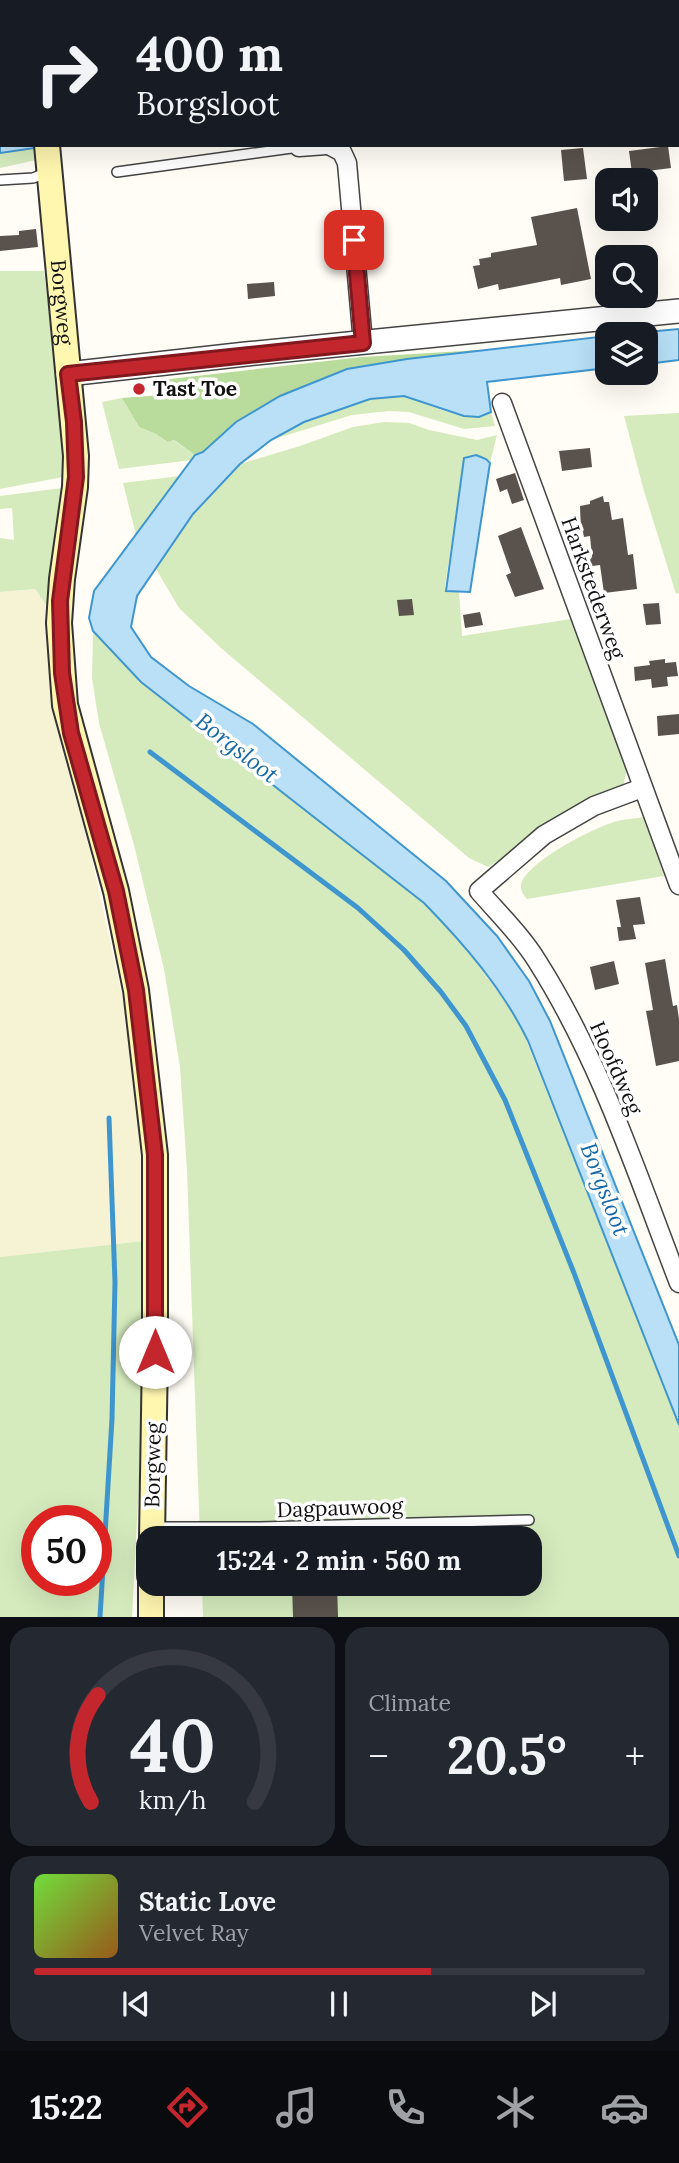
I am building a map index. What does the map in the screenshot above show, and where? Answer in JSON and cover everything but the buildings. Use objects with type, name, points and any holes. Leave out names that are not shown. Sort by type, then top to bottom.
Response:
[{"type":"main road","name":"Borgweg","points":[[48,158],[74,422],[76,477],[59,622],[64,694],[71,733],[116,891],[136,990],[155,1155],[152,1526]]},
{"type":"main road","points":[[151,1596],[151,1617]]},
{"type":"street","points":[[331,147],[342,152],[347,163],[363,343]]},
{"type":"street","points":[[68,374],[679,311]]},
{"type":"street","name":"Harkstederweg","points":[[502,403],[679,885]]},
{"type":"street","name":"Hoofdweg","points":[[642,788],[594,806],[544,835],[479,891],[536,958],[562,1004],[606,1095],[679,1283]]},
{"type":"lane","points":[[117,172],[299,147]]},
{"type":"lane","points":[[0,180],[33,178],[48,158]]},
{"type":"lane","name":"Dagpauwoog","points":[[298,1526],[529,1520]]},
{"type":"shaded area","points":[[35,589],[49,609],[54,697],[60,741],[90,850],[124,1005],[134,1072],[144,1241],[0,1257],[0,592]]},
{"type":"green space","points":[[35,148],[36,160],[0,168],[0,153]]},
{"type":"green space","points":[[0,271],[44,271],[62,419],[63,477],[0,489]]},
{"type":"green space","points":[[497,349],[407,359],[195,455],[174,440],[167,442],[139,427],[122,398],[162,395],[161,380],[362,357]]},
{"type":"green space","points":[[404,396],[458,414],[480,415],[491,412],[495,426],[464,429],[409,412],[389,411],[352,415],[271,440],[304,422],[370,399]]},
{"type":"green space","points":[[122,398],[139,427],[156,434],[166,442],[173,440],[195,455],[192,460],[119,469],[102,402]]},
{"type":"green space","points":[[679,413],[679,593],[676,594],[624,416]]},
{"type":"green space","points":[[384,422],[409,423],[477,440],[497,435],[490,463],[486,459],[462,472],[445,586],[446,590],[459,591],[462,636],[571,619],[627,769],[623,787],[488,867],[469,858],[221,648],[179,608],[156,569],[193,514],[240,464],[353,427]]},
{"type":"green space","points":[[180,476],[136,535],[123,483]]},
{"type":"green space","points":[[62,488],[49,609],[35,589],[0,592],[0,538],[14,540],[12,508],[0,509],[0,496]]},
{"type":"green space","points":[[93,631],[141,682],[424,903],[474,960],[519,1022],[679,1425],[679,1617],[203,1617],[202,1596],[542,1596],[542,1526],[200,1526],[187,1170],[180,1067],[164,969],[134,845],[99,723],[92,678]]},
{"type":"green space","points":[[643,817],[650,830],[664,876],[527,899],[521,884],[526,875],[547,857],[611,823]]},
{"type":"green space","points":[[144,1241],[141,1445],[132,1617],[0,1617],[0,1257]]},
{"type":"water","points":[[0,147],[35,147],[35,148],[0,153]]},
{"type":"water","points":[[679,329],[679,360],[658,363],[658,331]]},
{"type":"water","name":"Borgsloot","points":[[595,337],[595,369],[487,382],[491,412],[479,417],[464,416],[404,396],[370,399],[304,422],[271,440],[240,464],[193,514],[137,596],[131,627],[151,657],[189,686],[253,724],[446,881],[497,936],[529,981],[550,1021],[679,1345],[679,1425],[528,1041],[495,985],[424,903],[141,682],[93,631],[89,618],[94,591],[195,455],[203,452],[236,422],[280,396],[347,369],[407,359]]},
{"type":"water","points":[[476,455],[490,463],[470,592],[446,591],[464,458]]},
{"type":"waterway","points":[[150,752],[358,908],[404,950],[441,992],[466,1026],[505,1100],[574,1273],[679,1556]]},
{"type":"waterway","points":[[100,1617],[112,1419],[115,1282],[109,1118]]},
{"type":"place","name":"Tast Toe","points":[[139,389]]},
{"type":"route","points":[[155,1352],[155,1155],[136,990],[116,891],[71,733],[62,673],[60,601],[76,477],[74,422],[68,374],[363,343],[354,240]]}]
